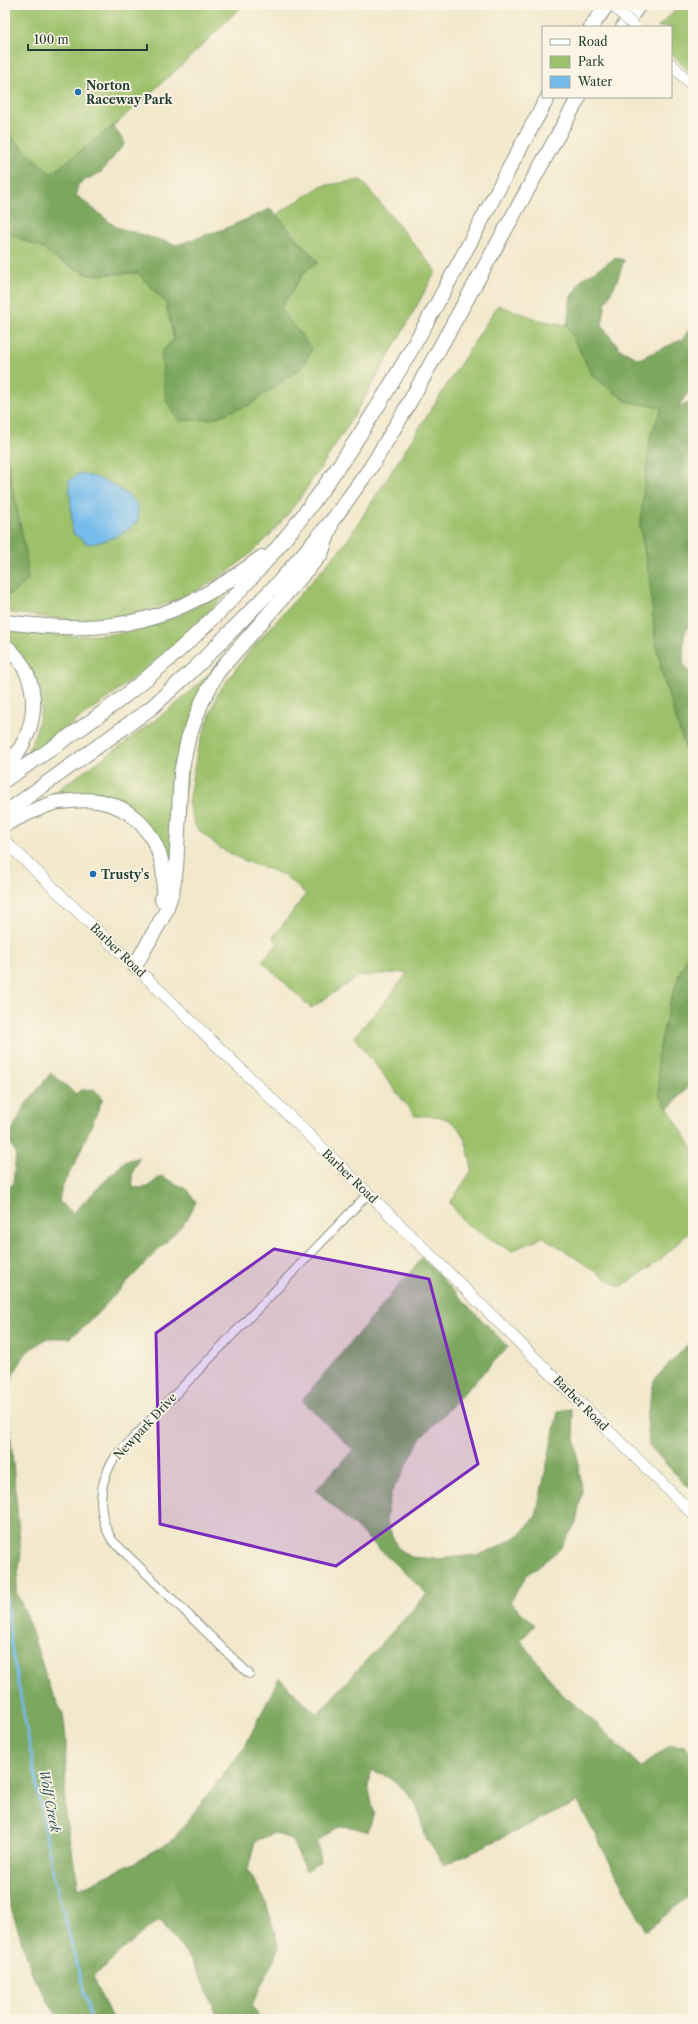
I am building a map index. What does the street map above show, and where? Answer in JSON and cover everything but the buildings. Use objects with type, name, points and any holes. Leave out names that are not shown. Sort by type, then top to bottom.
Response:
[{"type":"highway","points":[[592,26],[607,5]]},
{"type":"highway","points":[[624,26],[639,5]]},
{"type":"highway","points":[[5,780],[121,699],[166,662],[252,578],[291,531],[324,488],[374,412],[423,327],[547,98]]},
{"type":"highway","points":[[5,824],[12,814],[151,708],[190,673],[279,582],[335,517],[370,467],[404,412],[579,98]]},
{"type":"highway","points":[[131,963],[165,913],[172,892],[176,869],[178,806],[181,773],[188,739],[201,704],[217,673],[321,554],[335,517]]},
{"type":"highway","points":[[5,622],[52,627],[86,628],[121,625],[151,618],[186,605],[215,589],[267,553],[291,531]]},
{"type":"highway","points":[[5,645],[17,656],[26,671],[30,680],[34,703],[30,728],[22,745],[5,768]]},
{"type":"highway","points":[[12,814],[58,802],[93,800],[122,809],[135,817],[148,831],[158,848],[162,862],[164,887],[161,902],[156,914],[131,963]]},
{"type":"main road","points":[[613,5],[633,26]]},
{"type":"main road","points":[[672,65],[693,86]]},
{"type":"main road","name":"Barber Road","points":[[5,841],[368,1194],[693,1514]]},
{"type":"street","name":"Newpark Drive","points":[[249,1674],[112,1540],[106,1528],[101,1507],[103,1482],[108,1468],[116,1456],[368,1194]]},
{"type":"highlighted area","points":[[274,1249],[429,1279],[478,1464],[336,1566],[160,1524],[156,1333]]},
{"type":"green space","name":"Norton Raceway Park","points":[[5,5],[243,5],[185,62],[118,122],[51,174],[5,132]]},
{"type":"green space","points":[[680,5],[693,5],[693,76],[672,54],[672,26],[659,26]]},
{"type":"green space","points":[[113,126],[125,143],[101,172],[78,184],[76,195],[116,227],[177,245],[224,229],[270,209],[318,262],[305,271],[281,308],[312,349],[303,366],[249,405],[211,419],[179,421],[166,400],[161,353],[174,339],[166,303],[138,273],[89,275],[59,260],[42,248],[5,232],[5,132],[51,174]]},
{"type":"green space","points":[[361,180],[436,271],[381,369],[338,441],[307,488],[272,533],[251,553],[222,576],[190,594],[155,608],[105,619],[62,619],[5,612],[5,593],[11,594],[26,554],[5,449],[5,232],[42,248],[59,260],[89,275],[138,273],[166,303],[174,339],[161,353],[249,405],[303,366],[301,334],[287,320],[281,308],[305,271],[318,262],[276,215],[321,186]]},
{"type":"green space","points":[[616,258],[624,260],[617,281],[606,302],[602,326],[621,350],[639,359],[683,339],[693,323],[693,386],[678,407],[693,402],[693,618],[684,635],[683,663],[693,678],[693,773],[663,677],[655,637],[650,581],[640,525],[650,437],[662,408],[626,401],[592,375],[567,325],[571,297],[582,279]]},
{"type":"green space","points":[[498,305],[539,320],[567,325],[592,375],[626,401],[662,408],[650,437],[640,525],[650,581],[655,637],[663,677],[693,773],[693,945],[679,975],[660,1096],[693,1149],[693,1227],[660,1260],[642,1274],[620,1287],[543,1237],[511,1251],[466,1224],[450,1203],[472,1170],[467,1146],[460,1131],[448,1120],[440,1117],[415,1116],[354,1037],[390,996],[408,972],[359,976],[311,1008],[262,961],[278,943],[273,937],[306,894],[284,875],[243,860],[220,848],[196,828],[188,803],[197,752],[218,693],[247,654],[345,544]]},
{"type":"green space","points":[[5,449],[26,554],[28,580],[11,594],[5,593]]},
{"type":"green space","points":[[235,582],[237,584],[169,650],[104,701],[28,755],[26,754],[38,725],[41,694],[34,675],[5,642],[5,630],[68,635],[110,634],[131,631],[151,626],[180,615],[196,607]]},
{"type":"green space","points":[[217,666],[197,706],[171,880],[161,849],[112,801],[35,806],[122,745],[180,701]]},
{"type":"green space","points":[[693,945],[693,1082],[668,1109],[660,1096],[657,1058],[670,1002],[679,975]]},
{"type":"green space","points":[[51,1073],[76,1094],[82,1090],[94,1089],[103,1098],[75,1163],[62,1186],[59,1202],[73,1213],[124,1162],[139,1157],[132,1174],[133,1188],[148,1187],[161,1176],[188,1190],[196,1202],[186,1221],[83,1328],[69,1338],[47,1338],[27,1352],[13,1374],[8,1406],[21,1554],[16,1591],[28,1620],[49,1686],[63,1714],[66,1738],[65,1816],[79,1889],[134,1863],[173,1840],[245,1746],[279,1678],[317,1714],[427,1594],[316,1490],[353,1450],[302,1400],[422,1258],[508,1347],[420,1439],[402,1475],[391,1492],[386,1520],[397,1547],[411,1557],[436,1559],[478,1555],[495,1549],[520,1534],[536,1516],[558,1411],[571,1409],[582,1491],[576,1523],[560,1549],[527,1575],[510,1602],[535,1625],[521,1640],[561,1694],[581,1709],[641,1767],[670,1745],[685,1746],[693,1754],[693,1893],[646,1931],[578,1802],[444,1865],[426,1838],[416,1804],[399,1785],[390,1778],[372,1770],[368,1786],[374,1813],[368,1832],[346,1826],[331,1832],[317,1842],[321,1861],[306,1871],[291,1839],[274,1833],[255,1841],[248,1870],[264,1898],[279,1949],[251,2006],[261,2019],[219,2019],[204,1984],[190,1959],[160,1920],[135,1939],[93,1977],[112,2019],[59,2019],[33,1976],[5,1889],[5,1191],[13,1184],[16,1153],[8,1138],[25,1105]]},
{"type":"green space","points":[[693,1339],[693,1488],[684,1484],[649,1445],[647,1417],[654,1380]]},
{"type":"water","points":[[79,473],[97,478],[118,488],[138,505],[138,521],[115,537],[95,543],[88,544],[73,533],[69,481]]},
{"type":"waterway","name":"Wolf Creek","points":[[5,1584],[12,1650],[53,1873],[91,2019]]},
{"type":"place","name":"Norton Raceway Park","points":[[78,92]]},
{"type":"place","name":"Trusty's","points":[[93,874]]}]
